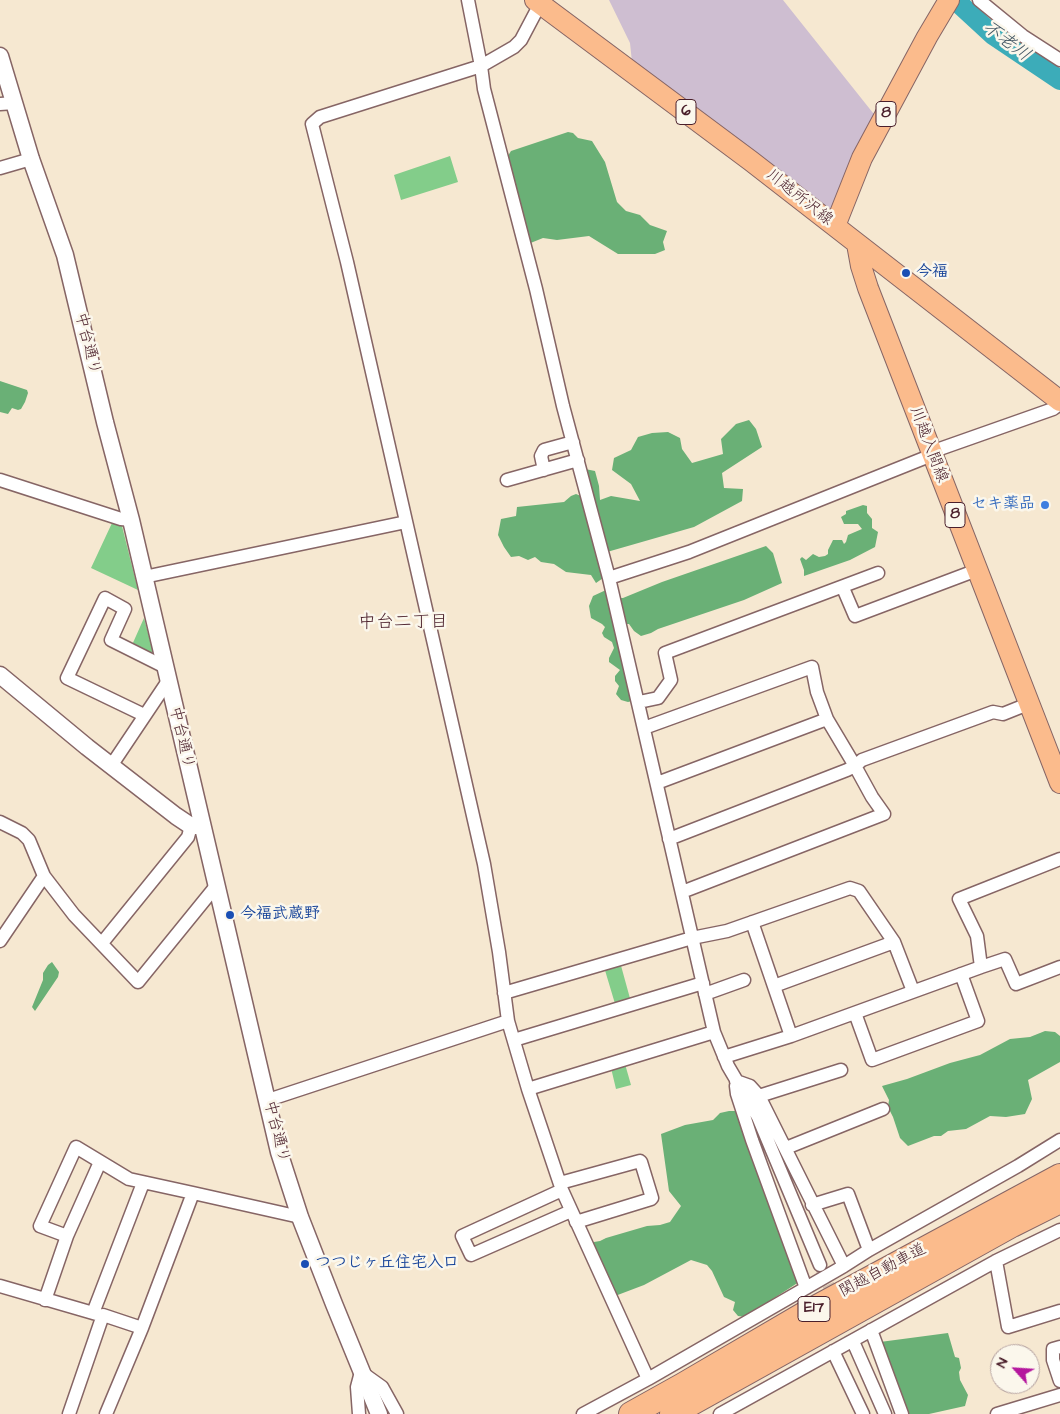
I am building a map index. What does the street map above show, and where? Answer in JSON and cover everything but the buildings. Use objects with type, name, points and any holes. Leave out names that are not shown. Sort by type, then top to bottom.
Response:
[{"type":"highway","name":"関越自動車道","points":[[630,1414],[806,1313],[1060,1176]]},
{"type":"highway","name":"関越自動車道","points":[[672,1414],[1004,1230],[1060,1201]]},
{"type":"main road","name":"川越所沢線","points":[[537,2],[628,68],[835,226],[1060,403]]},
{"type":"main road","name":"8","points":[[835,226],[862,158],[947,3]]},
{"type":"main road","name":"川越入間線","points":[[857,244],[868,288],[1028,704],[1059,779]]},
{"type":"street","points":[[468,0],[482,66],[484,89],[609,578],[714,1032],[724,1057],[758,1117],[820,1265]]},
{"type":"street","points":[[979,0],[1022,36],[1060,60]]},
{"type":"street","points":[[537,2],[521,40],[514,47],[482,66],[320,117],[312,124],[348,262],[484,864],[508,1022],[561,1187],[648,1380]]},
{"type":"street","name":"中台通り","points":[[0,56],[7,104],[31,159],[65,256],[131,520],[166,674],[197,826],[216,886],[280,1152],[300,1217],[379,1414]]},
{"type":"street","points":[[0,168],[31,159]]},
{"type":"street","points":[[609,578],[689,552],[932,454],[1053,409],[1060,403]]},
{"type":"street","points":[[544,470],[540,456],[544,450],[573,442]]},
{"type":"street","points":[[507,480],[578,460]]},
{"type":"street","points":[[0,480],[121,519],[131,520]]},
{"type":"street","points":[[144,577],[406,522]]},
{"type":"street","points":[[843,588],[855,616],[977,570]]},
{"type":"street","points":[[639,702],[658,698],[671,680],[665,653],[843,588],[878,573]]},
{"type":"street","points":[[111,766],[144,715],[166,674],[111,640],[125,609],[105,598],[67,678],[144,715]]},
{"type":"street","points":[[644,728],[812,667],[827,719],[872,797],[884,814],[682,892]]},
{"type":"street","points":[[0,674],[111,766],[197,826],[102,943]]},
{"type":"street","points":[[669,839],[855,766],[862,760],[993,712],[1003,714],[1028,704]]},
{"type":"street","points":[[657,784],[827,719]]},
{"type":"street","points":[[0,822],[22,833],[29,840],[44,876],[74,915],[138,982],[216,886]]},
{"type":"street","points":[[981,967],[978,936],[959,899],[1060,859]]},
{"type":"street","points":[[0,941],[44,876]]},
{"type":"street","points":[[504,992],[692,938],[726,931],[850,888],[859,891],[894,942],[912,991]]},
{"type":"street","points":[[752,922],[791,1036]]},
{"type":"street","points":[[774,986],[894,942]]},
{"type":"street","points":[[724,1057],[791,1036],[1005,959],[1016,984],[1060,967]]},
{"type":"street","points":[[855,1013],[872,1060],[890,1054],[978,1021],[961,974]]},
{"type":"street","points":[[514,1040],[744,980]]},
{"type":"street","points":[[268,1100],[508,1022]]},
{"type":"street","points":[[528,1089],[714,1032]]},
{"type":"street","points":[[759,1096],[841,1070]]},
{"type":"street","points":[[736,1080],[750,1086],[759,1096],[844,1266]]},
{"type":"street","points":[[736,1080],[737,1094],[806,1288]]},
{"type":"street","points":[[786,1148],[884,1110]]},
{"type":"street","points":[[583,1414],[648,1380],[1060,1140]]},
{"type":"street","points":[[67,1236],[40,1226],[76,1147],[129,1179],[300,1217]]},
{"type":"street","points":[[45,1300],[67,1236],[100,1162]]},
{"type":"street","points":[[641,1162],[651,1199],[574,1216],[470,1255],[462,1236],[561,1187],[641,1162]]},
{"type":"street","points":[[69,1414],[98,1314],[143,1183]]},
{"type":"street","points":[[106,1414],[142,1328],[193,1193]]},
{"type":"street","points":[[812,1205],[848,1194],[869,1250]]},
{"type":"street","points":[[720,1414],[996,1261],[1060,1230]]},
{"type":"street","points":[[996,1261],[1008,1327],[1060,1311]]},
{"type":"street","points":[[0,1286],[142,1328]]},
{"type":"street","points":[[871,1330],[902,1414]]},
{"type":"street","points":[[855,1346],[885,1414]]},
{"type":"street","points":[[1060,1347],[1053,1349],[1053,1360],[1060,1381]]},
{"type":"street","points":[[833,1351],[863,1414]]},
{"type":"street","points":[[359,1414],[357,1388],[365,1379],[382,1387],[397,1414]]},
{"type":"street","points":[[997,1414],[1060,1395]]},
{"type":"shaded area","points":[[609,0],[783,0],[873,113],[879,114],[836,200],[829,210],[632,62],[630,43]]},
{"type":"green space","points":[[568,132],[573,133],[578,138],[592,141],[605,162],[617,202],[626,211],[640,215],[650,225],[667,231],[663,242],[665,250],[655,254],[618,254],[589,236],[557,240],[543,238],[528,244],[506,159],[511,151]]},
{"type":"green space","points":[[450,156],[458,182],[401,200],[394,175]]},
{"type":"green space","points":[[0,381],[27,390],[28,393],[21,409],[12,408],[8,414],[0,412]]},
{"type":"green space","points":[[749,420],[756,429],[762,447],[722,473],[724,488],[743,489],[742,501],[694,527],[607,552],[606,576],[596,583],[591,575],[566,572],[554,564],[541,562],[535,557],[528,560],[519,556],[511,557],[498,535],[501,519],[516,516],[517,507],[564,502],[576,494],[581,496],[585,469],[595,471],[600,500],[611,496],[640,501],[631,484],[612,470],[614,458],[631,450],[638,437],[652,433],[668,432],[680,438],[682,449],[692,463],[723,454],[721,439],[736,424]]},
{"type":"green space","points":[[863,505],[867,506],[867,513],[872,519],[872,528],[878,532],[875,547],[850,560],[804,576],[800,559],[802,557],[806,560],[813,554],[819,557],[825,556],[828,554],[833,540],[842,540],[844,544],[848,535],[862,529],[858,524],[844,524],[841,517],[846,514],[846,511]]},
{"type":"green space","points":[[112,523],[122,526],[138,590],[91,568]]},
{"type":"green space","points":[[766,546],[773,553],[782,583],[744,600],[641,636],[629,624],[624,624],[636,700],[628,702],[621,700],[616,694],[619,686],[615,681],[615,676],[620,670],[609,662],[614,648],[612,642],[604,637],[602,633],[605,627],[591,618],[589,606],[593,596],[606,590],[616,598],[623,598],[662,582]]},
{"type":"green space","points":[[144,618],[153,652],[150,654],[132,645]]},
{"type":"green space","points":[[52,962],[59,972],[58,977],[35,1011],[32,1007],[43,980],[43,973]]},
{"type":"green space","points":[[620,962],[631,1002],[616,1007],[604,967]]},
{"type":"green space","points":[[1045,1031],[1055,1032],[1060,1036],[1060,1062],[1028,1080],[1032,1099],[1025,1114],[1006,1117],[990,1116],[966,1129],[948,1131],[941,1136],[934,1136],[908,1146],[900,1138],[888,1107],[889,1100],[882,1086],[980,1055],[1010,1039],[1030,1037]]},
{"type":"green space","points":[[625,1064],[631,1085],[616,1089],[611,1068]]},
{"type":"green space","points":[[738,1111],[799,1282],[745,1317],[738,1316],[733,1310],[735,1302],[724,1297],[712,1271],[707,1265],[691,1260],[644,1285],[615,1296],[593,1249],[594,1242],[647,1226],[670,1222],[681,1206],[669,1191],[661,1134],[685,1125],[713,1120],[720,1113]]},
{"type":"green space","points":[[948,1333],[955,1357],[959,1358],[961,1368],[959,1372],[960,1380],[968,1395],[965,1406],[929,1414],[909,1414],[880,1342]]},
{"type":"waterway","name":"不老川","points":[[955,0],[993,35],[1060,80]]},
{"type":"tunnel","points":[[821,1268],[855,1346]]},
{"type":"place","name":"今福","points":[[906,273]]},
{"type":"place","name":"セキ薬品","points":[[1045,505]]},
{"type":"place","name":"今福武蔵野","points":[[230,915]]},
{"type":"place","name":"つつじヶ丘住宅入口","points":[[305,1264]]},
{"type":"district","name":"中台二丁目","points":[[403,623]]}]
